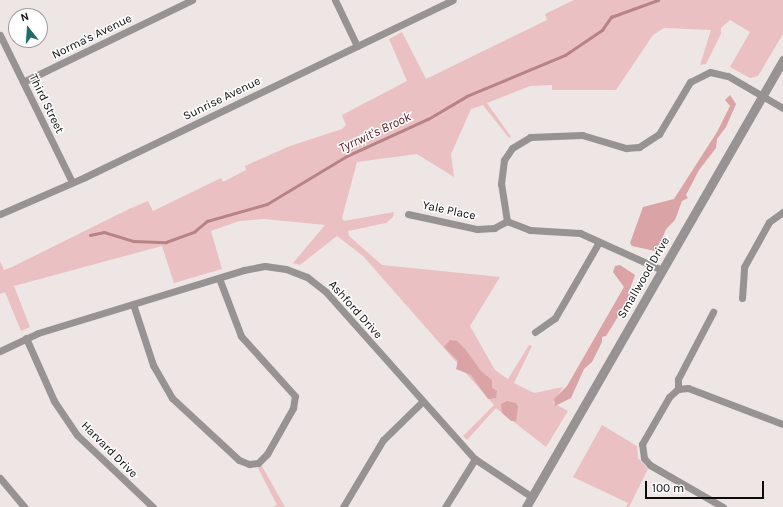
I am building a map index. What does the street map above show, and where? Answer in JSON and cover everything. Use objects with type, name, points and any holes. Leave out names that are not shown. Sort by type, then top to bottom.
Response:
[{"type":"street","name":"Norma's Avenue","points":[[23,82],[192,0]]},
{"type":"street","points":[[335,0],[357,46]]},
{"type":"street","name":"Sunrise Avenue","points":[[0,214],[72,182],[453,0]]},
{"type":"street","name":"Third Street","points":[[0,35],[72,182]]},
{"type":"street","name":"Smallwood Drive","points":[[526,507],[783,60]]},
{"type":"street","points":[[662,270],[573,231],[530,230],[507,221],[502,184],[504,160],[512,148],[523,140],[582,135],[626,148],[639,148],[659,134],[690,82],[710,72],[728,76],[783,108]]},
{"type":"street","points":[[742,298],[741,279],[747,262],[769,222],[783,212]]},
{"type":"street","name":"Yale Place","points":[[408,214],[477,229],[494,228],[507,221]]},
{"type":"street","points":[[535,332],[555,318],[599,242]]},
{"type":"street","name":"Ashford Drive","points":[[0,351],[26,338],[251,268],[272,266],[293,271],[312,280],[475,459],[532,497]]},
{"type":"street","points":[[133,304],[153,365],[172,398],[239,460],[249,464],[258,463],[267,454],[293,408],[295,396],[241,336],[219,278]]},
{"type":"street","points":[[678,389],[678,379],[713,312]]},
{"type":"street","name":"Harvard Drive","points":[[26,338],[54,401],[77,435],[148,506]]},
{"type":"street","points":[[723,507],[650,465],[642,455],[644,441],[669,397],[678,389],[691,389],[783,424]]},
{"type":"street","points":[[343,507],[383,440],[422,402]]},
{"type":"street","points":[[445,507],[475,459]]},
{"type":"street","points":[[0,478],[24,507]]},
{"type":"shaded area","points":[[574,0],[783,0],[783,34],[758,76],[750,78],[730,67],[750,32],[730,20],[721,28],[721,34],[706,64],[700,65],[711,30],[664,28],[653,35],[616,90],[552,90],[552,85],[530,86],[487,103],[511,137],[509,138],[483,105],[471,109],[451,154],[454,177],[417,154],[357,162],[342,218],[344,221],[394,212],[393,217],[386,223],[348,231],[349,236],[382,265],[500,277],[470,326],[495,370],[508,379],[529,345],[532,346],[514,383],[534,393],[563,387],[553,403],[568,411],[546,447],[496,408],[467,440],[463,436],[494,405],[363,256],[337,236],[300,265],[293,263],[325,225],[264,219],[239,221],[211,231],[222,269],[174,283],[162,246],[14,286],[30,327],[21,331],[5,292],[0,294],[0,261],[4,270],[12,267],[148,201],[153,211],[221,178],[223,182],[246,170],[245,166],[290,146],[342,129],[346,125],[342,115],[407,81],[389,39],[402,32],[426,79],[547,20],[545,14]]},
{"type":"shaded area","points":[[730,95],[736,104],[726,127],[717,139],[716,148],[699,170],[686,195],[688,198],[682,201],[675,220],[666,229],[659,247],[655,251],[632,246],[630,243],[643,207],[674,199],[717,132],[730,106],[725,100]]},
{"type":"shaded area","points":[[620,265],[635,275],[631,286],[632,294],[606,336],[602,337],[602,342],[592,362],[584,369],[571,398],[555,406],[554,399],[567,386],[624,287],[613,272],[615,266]]},
{"type":"shaded area","points":[[450,340],[457,341],[465,349],[481,371],[492,380],[492,388],[497,391],[496,398],[488,399],[471,375],[456,369],[458,361],[444,347]]},
{"type":"shaded area","points":[[507,401],[516,403],[518,407],[516,421],[511,421],[502,413],[501,404]]},
{"type":"shaded area","points":[[602,425],[637,446],[638,458],[648,469],[629,507],[626,507],[628,503],[573,477]]},
{"type":"shaded area","points":[[262,466],[285,507],[273,507],[277,505],[258,468]]},
{"type":"waterway","name":"Tyrrwit's Brook","points":[[90,235],[104,232],[133,241],[166,242],[194,232],[207,221],[267,204],[347,156],[428,119],[467,96],[565,55],[602,30],[611,17],[658,0]]}]
